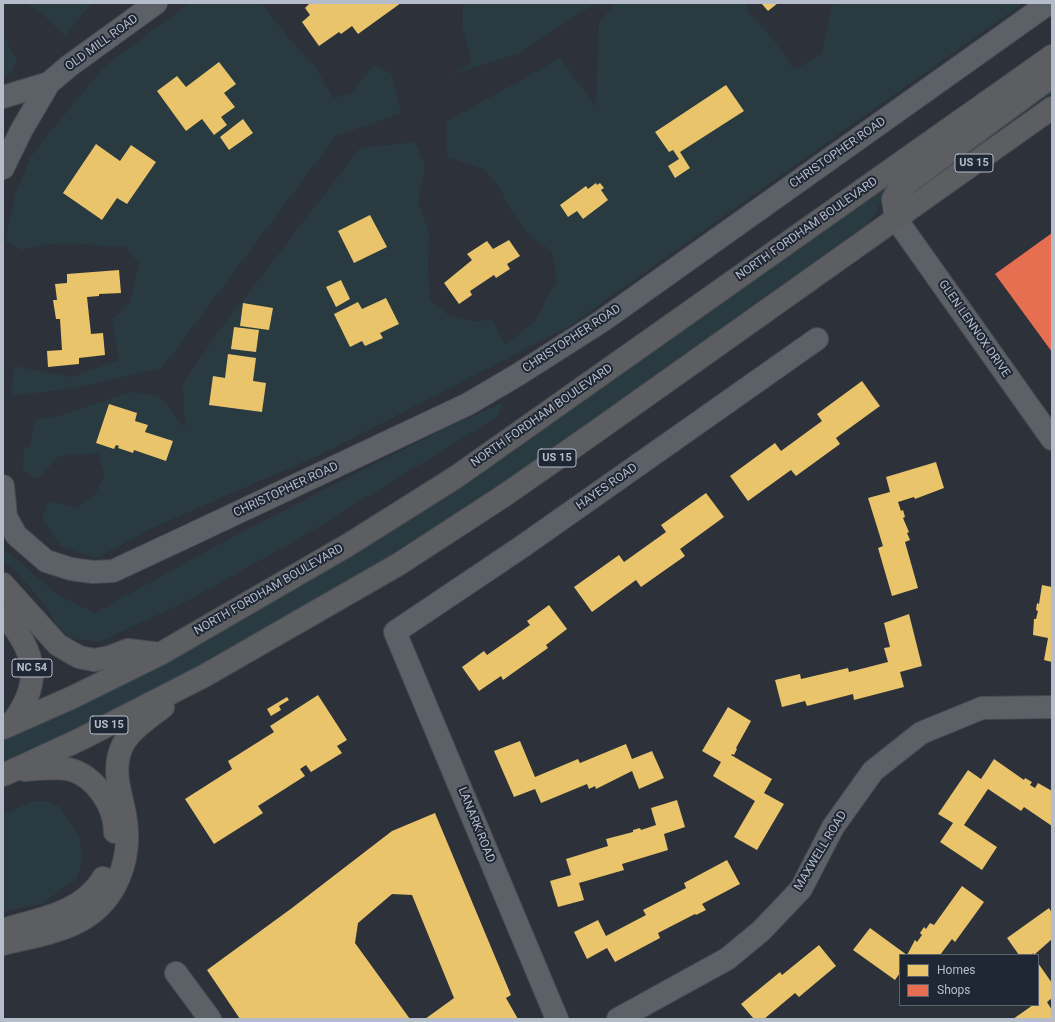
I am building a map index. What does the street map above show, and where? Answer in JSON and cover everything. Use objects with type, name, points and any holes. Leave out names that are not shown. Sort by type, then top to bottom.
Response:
[{"type":"highway","points":[[896,219],[893,199],[898,190],[1043,83],[1052,56]]},
{"type":"highway","name":"NORTH FORDHAM BOULEVARD","points":[[7,726],[73,697],[160,654],[348,545],[456,477],[1052,56]]},
{"type":"highway","name":"US 15","points":[[8,772],[81,739],[204,676],[399,564],[498,499],[1052,108]]},
{"type":"highway","points":[[3,584],[58,646],[79,657],[94,660],[110,657],[128,650],[160,654]]},
{"type":"highway","name":"NC 54","points":[[3,614],[21,638],[31,659],[32,671],[29,698],[23,709],[7,726]]},
{"type":"highway","points":[[3,944],[60,929],[75,923],[93,912],[111,893],[123,871],[128,845],[126,818],[117,780],[117,769],[121,749],[128,738],[150,717],[204,676]]},
{"type":"highway","points":[[3,929],[65,911],[83,900],[98,886],[108,869],[114,854],[115,842],[115,828],[107,803],[93,783],[80,774],[59,768],[8,772]]},
{"type":"street","name":"OLD MILL ROAD","points":[[3,168],[21,131],[49,83],[69,66],[156,3]]},
{"type":"street","name":"CHRISTOPHER ROAD","points":[[3,486],[6,517],[16,536],[46,562],[71,569],[93,572],[113,571],[468,404],[519,374],[602,321],[1049,3]]},
{"type":"street","name":"OLD MILL ROAD","points":[[3,97],[49,83]]},
{"type":"street","name":"GLEN LENNOX DRIVE","points":[[896,219],[1052,439]]},
{"type":"street","name":"HAYES ROAD","points":[[395,632],[523,546],[817,339]]},
{"type":"street","name":"LANARK ROAD","points":[[395,632],[557,1019]]},
{"type":"street","name":"MAXWELL ROAD","points":[[618,1019],[728,959],[761,931],[800,889],[833,827],[872,771],[922,733],[982,708],[1052,707]]},
{"type":"street","points":[[176,973],[210,1019]]},
{"type":"shaded area","points":[[25,3],[93,3],[77,20],[66,37],[41,13]]},
{"type":"shaded area","points":[[190,3],[262,3],[290,40],[313,64],[334,98],[351,93],[373,66],[391,73],[401,113],[336,136],[162,368],[75,388],[11,396],[14,366],[71,377],[119,360],[112,320],[130,303],[139,264],[126,247],[48,244],[22,250],[5,241],[15,196],[30,158],[105,66]]},
{"type":"shaded area","points":[[463,3],[596,3],[519,53],[448,76],[472,63],[463,29]]},
{"type":"shaded area","points":[[616,3],[745,3],[750,14],[771,36],[794,70],[822,54],[831,9],[834,3],[1023,3],[568,327],[320,455],[154,527],[96,558],[60,546],[42,519],[48,501],[77,508],[94,496],[105,475],[98,453],[59,456],[38,479],[23,471],[24,449],[30,446],[35,420],[62,415],[131,392],[159,396],[185,428],[183,384],[219,331],[360,148],[415,142],[425,166],[418,202],[429,233],[428,269],[430,300],[451,317],[476,321],[492,320],[506,345],[535,321],[557,280],[552,251],[531,237],[508,206],[500,188],[484,170],[447,157],[446,122],[560,58],[596,107],[599,22]]},
{"type":"shaded area","points":[[3,34],[17,61],[11,73],[3,76]]},
{"type":"shaded area","points":[[1052,84],[1052,94],[917,189]]},
{"type":"shaded area","points":[[888,185],[886,193],[870,222],[513,476],[452,516],[327,593],[200,666],[69,733],[3,764],[3,740],[116,686],[226,628],[388,533],[521,445]]},
{"type":"shaded area","points":[[504,402],[497,417],[302,537],[185,602],[99,642],[71,638],[59,628],[44,604],[14,569],[3,563],[3,548],[58,595],[95,613],[245,530],[448,427]]},
{"type":"shaded area","points":[[32,801],[49,801],[61,808],[80,839],[82,863],[76,879],[43,903],[3,912],[3,815]]},
{"type":"building: Homes","points":[[308,3],[401,3],[358,34],[352,26],[341,34],[339,32],[319,46],[302,22],[310,15],[305,8],[309,4]]},
{"type":"building: Homes","points":[[761,3],[778,3],[768,11]]},
{"type":"building: Homes","points":[[219,62],[236,84],[224,93],[235,107],[221,117],[227,125],[214,135],[202,119],[186,131],[157,91],[177,76],[186,87]]},
{"type":"building: Homes","points":[[726,85],[744,111],[680,152],[690,168],[675,178],[668,166],[679,159],[673,150],[669,152],[655,132]]},
{"type":"building: Homes","points":[[243,119],[253,133],[229,150],[220,137]]},
{"type":"building: Homes","points":[[96,144],[120,161],[131,145],[156,162],[127,204],[117,198],[102,220],[63,193]]},
{"type":"building: Homes","points":[[596,183],[597,185],[600,183],[604,188],[601,190],[608,200],[583,219],[577,211],[568,217],[560,205],[586,186],[588,189]]},
{"type":"building: Homes","points":[[370,215],[387,247],[354,263],[338,231]]},
{"type":"building: Homes","points":[[509,240],[520,256],[507,264],[510,269],[496,278],[494,275],[470,291],[472,295],[459,304],[444,283],[472,260],[467,254],[487,241],[493,249]]},
{"type":"building: Homes","points":[[119,270],[121,293],[99,294],[99,296],[87,297],[91,334],[103,333],[105,355],[79,358],[79,364],[48,367],[47,351],[62,350],[60,319],[56,319],[53,300],[57,300],[55,284],[67,283],[67,274]]},
{"type":"building: Homes","points":[[341,280],[350,299],[336,307],[326,287]]},
{"type":"building: Homes","points":[[386,298],[399,324],[380,333],[383,338],[365,346],[362,341],[350,347],[334,314],[358,302],[362,309]]},
{"type":"building: Homes","points":[[243,303],[273,308],[269,330],[240,326]]},
{"type":"building: Homes","points":[[234,327],[259,330],[256,352],[231,349]]},
{"type":"building: Homes","points":[[228,354],[256,358],[253,381],[266,383],[262,412],[209,405],[213,376],[225,378]]},
{"type":"building: Homes","points":[[862,381],[880,406],[836,438],[840,444],[796,476],[791,470],[748,501],[730,476],[775,443],[781,451],[822,421],[817,414]]},
{"type":"building: Homes","points":[[109,404],[137,413],[135,421],[148,425],[145,432],[173,441],[166,461],[134,450],[133,453],[118,448],[119,446],[116,445],[114,449],[96,443]]},
{"type":"building: Homes","points":[[936,462],[944,488],[915,499],[914,497],[898,502],[901,511],[903,510],[905,517],[903,518],[909,532],[907,533],[910,540],[905,542],[918,588],[892,596],[878,548],[883,546],[868,498],[890,492],[886,477]]},
{"type":"building: Homes","points":[[706,493],[724,517],[680,549],[685,556],[641,587],[636,580],[592,612],[574,587],[619,555],[624,562],[666,532],[661,525]]},
{"type":"building: Homes","points":[[1042,585],[1052,587],[1052,662],[1044,660],[1048,638],[1033,635],[1034,619],[1036,619],[1038,611],[1036,610],[1037,603],[1039,604]]},
{"type":"building: Homes","points":[[549,605],[567,629],[546,645],[548,648],[503,680],[501,676],[479,691],[462,667],[484,651],[487,655],[530,625],[527,621]]},
{"type":"building: Homes","points":[[909,614],[922,666],[900,672],[904,687],[854,700],[853,694],[807,706],[805,701],[782,707],[775,680],[800,674],[801,679],[848,668],[849,672],[888,662],[884,648],[890,647],[884,623]]},
{"type":"building: Homes","points":[[318,695],[347,740],[337,746],[342,753],[311,772],[306,765],[300,769],[305,776],[258,806],[263,813],[214,844],[185,799],[232,769],[228,761],[274,732],[270,726]]},
{"type":"building: Homes","points":[[287,697],[289,700],[279,706],[281,710],[271,716],[267,709]]},
{"type":"building: Homes","points":[[728,707],[751,721],[736,748],[737,749],[734,755],[731,755],[772,779],[764,793],[784,804],[757,850],[734,837],[755,801],[713,776],[721,762],[702,751]]},
{"type":"building: Homes","points":[[520,741],[535,777],[578,759],[580,763],[626,744],[632,759],[652,751],[664,778],[639,789],[632,771],[596,789],[595,786],[589,789],[587,784],[541,803],[535,789],[514,797],[494,751]]},
{"type":"building: Homes","points":[[994,759],[1024,780],[1025,778],[1032,782],[1030,785],[1035,788],[1038,783],[1052,791],[1052,826],[1024,807],[1021,811],[988,789],[964,825],[997,847],[982,870],[940,842],[953,823],[938,814],[968,770],[981,779]]},
{"type":"building: Homes","points":[[677,800],[685,827],[664,834],[668,850],[622,864],[624,870],[579,883],[584,900],[558,907],[550,881],[571,875],[566,859],[608,846],[606,839],[633,832],[633,830],[640,828],[641,830],[656,825],[651,808]]},
{"type":"building: Homes","points":[[435,813],[511,995],[506,998],[518,1019],[425,1019],[454,998],[412,895],[392,894],[358,923],[355,943],[410,1019],[240,1019],[207,970],[292,908],[392,831]]},
{"type":"building: Homes","points":[[727,860],[740,884],[702,904],[706,910],[658,933],[660,938],[615,962],[607,948],[587,959],[574,932],[598,920],[606,936],[646,915],[643,910],[686,888],[684,883]]},
{"type":"building: Homes","points":[[962,886],[984,902],[955,942],[952,939],[941,954],[908,954],[915,940],[917,942],[922,935],[920,933],[924,927],[926,929],[930,923],[934,925]]},
{"type":"building: Homes","points":[[1049,908],[1052,913],[1052,939],[1035,954],[1018,954],[1007,938]]},
{"type":"building: Homes","points":[[870,928],[906,954],[899,954],[899,974],[895,980],[853,950]]},
{"type":"building: Homes","points":[[819,945],[836,966],[799,997],[795,993],[764,1019],[754,1019],[741,1004],[780,972],[782,975]]},
{"type":"building: Homes","points":[[1039,964],[1052,983],[1052,998],[1047,1002],[1052,1010],[1052,1019],[1013,1019],[1032,1006],[1039,1006]]},
{"type":"building: Shops","points":[[1052,233],[1052,352],[995,274]]}]
